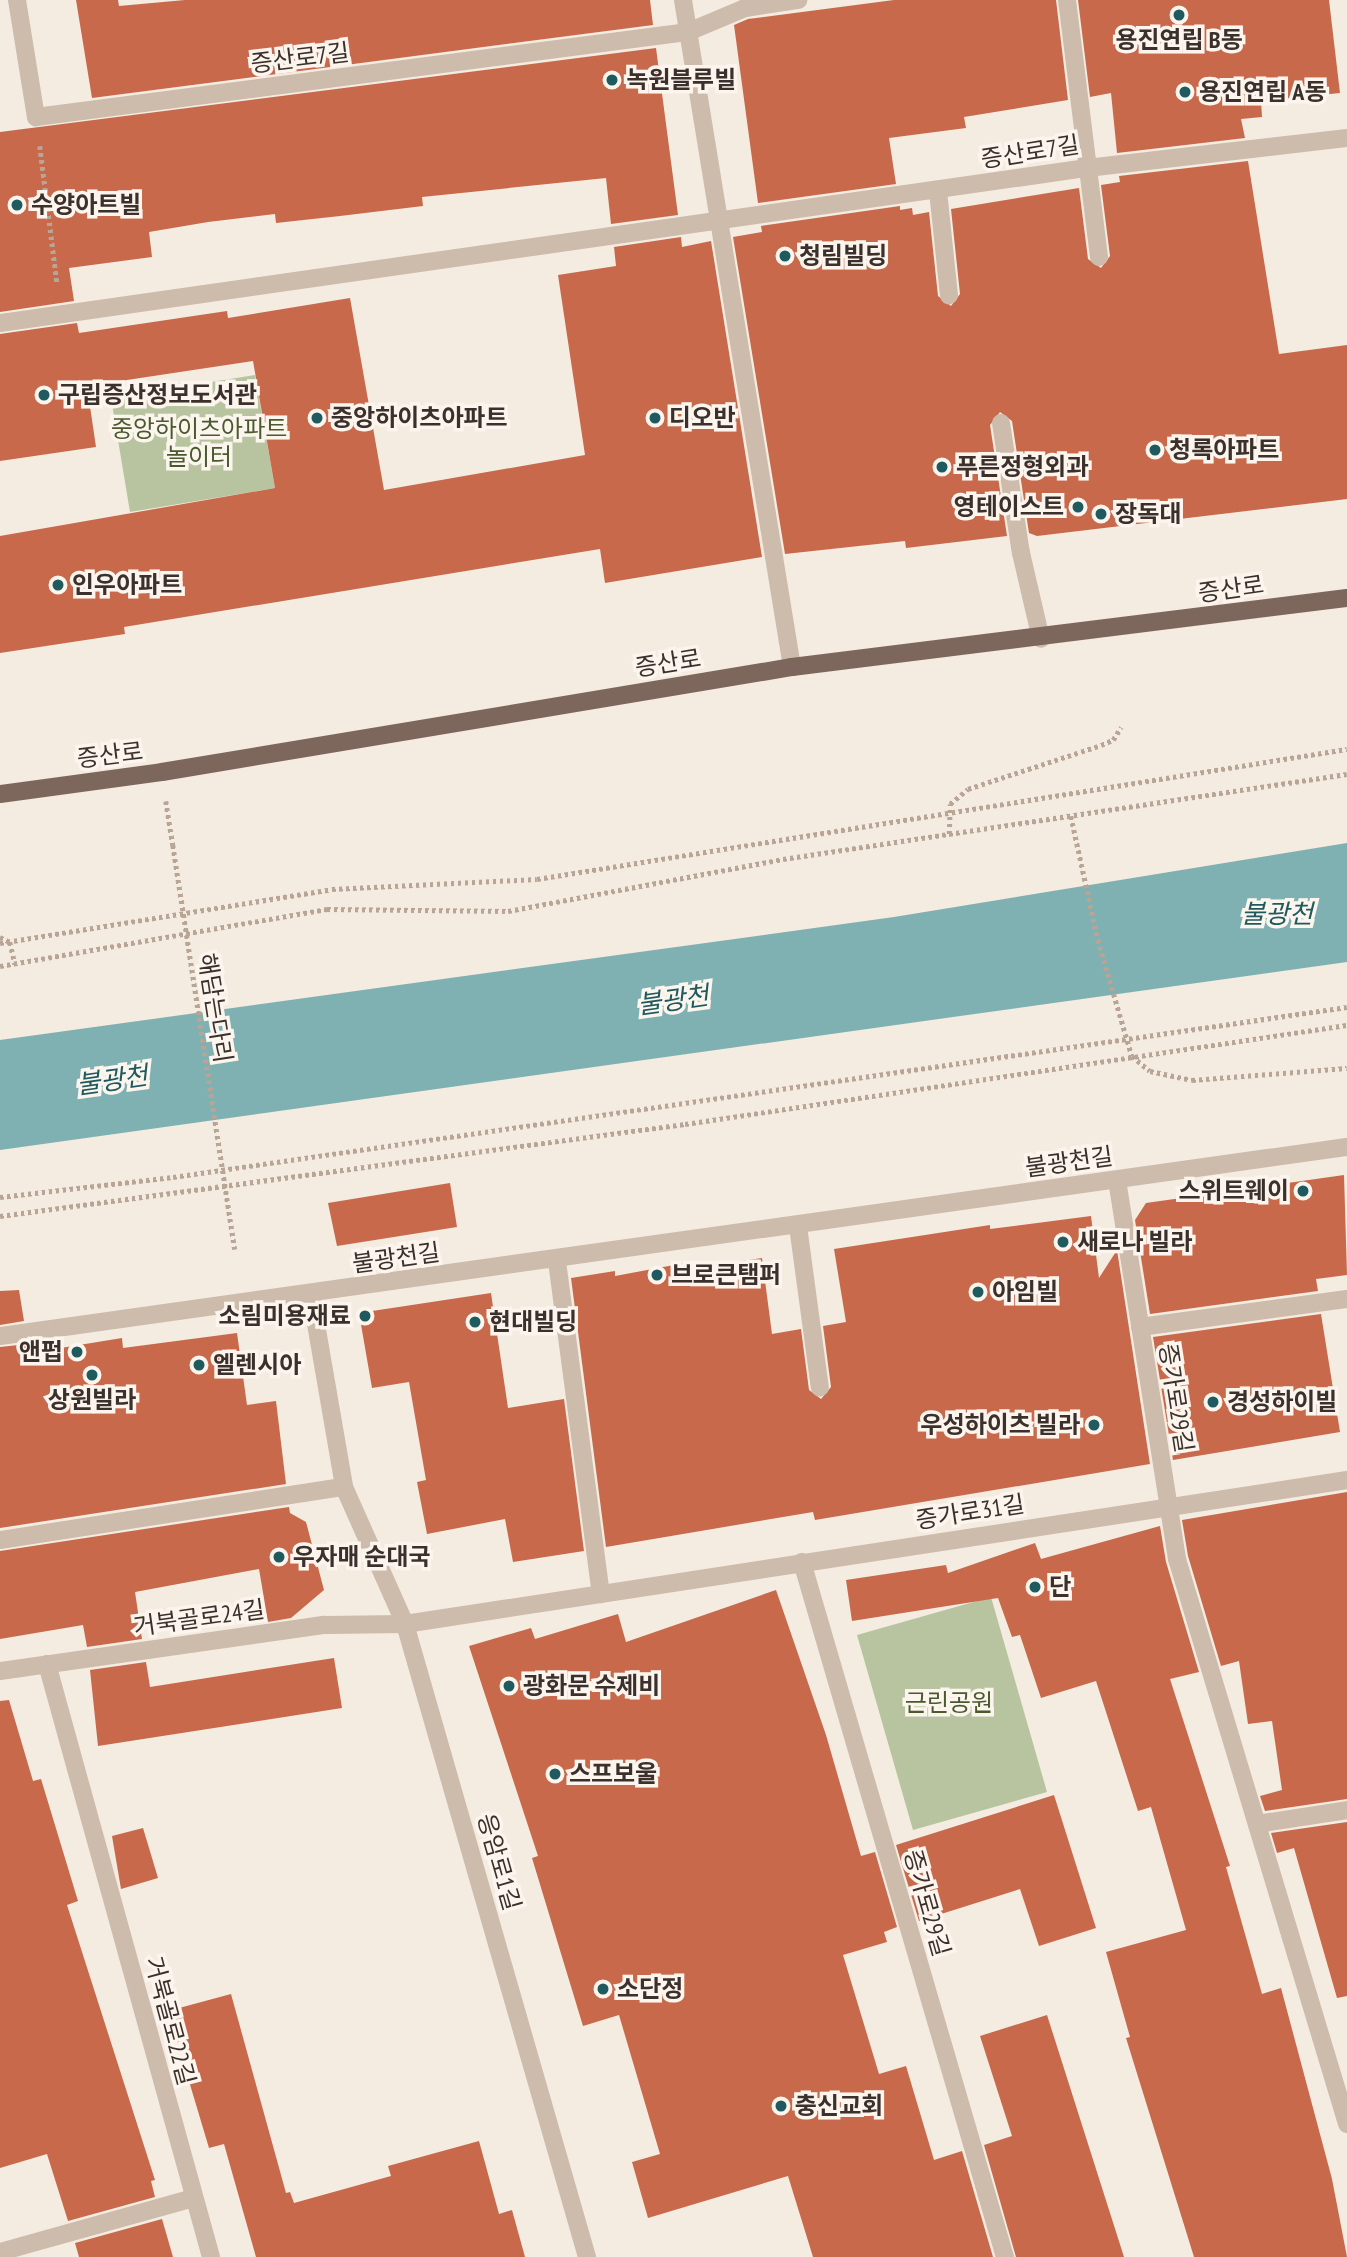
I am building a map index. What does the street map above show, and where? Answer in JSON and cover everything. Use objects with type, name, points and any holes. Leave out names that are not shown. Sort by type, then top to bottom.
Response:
[{"type":"main road","name":"증산로","points":[[0,794],[162,772],[792,667],[1041,639],[1347,598]]},
{"type":"street","points":[[17,0],[36,117]]},
{"type":"street","points":[[682,0],[722,223],[792,667]]},
{"type":"street","name":"증산로7길","points":[[36,117],[688,32],[745,8],[798,0]]},
{"type":"street","points":[[1067,0],[1099,257]]},
{"type":"street","name":"증산로7길","points":[[0,323],[722,223],[1087,168],[1347,138]]},
{"type":"street","points":[[938,191],[949,295]]},
{"type":"street","points":[[1001,423],[1021,553],[1041,639]]},
{"type":"street","name":"불광천길","points":[[0,1336],[557,1261],[1347,1147]]},
{"type":"street","name":"증가로29길","points":[[1116,1180],[1177,1559],[1347,2124]]},
{"type":"street","points":[[798,1226],[820,1388]]},
{"type":"street","points":[[557,1261],[601,1594]]},
{"type":"street","name":"응암로1길","points":[[311,1294],[344,1487],[405,1623],[587,2257]]},
{"type":"street","points":[[1140,1328],[1347,1298]]},
{"type":"street","name":"증가로31길","points":[[405,1623],[1347,1480]]},
{"type":"street","points":[[0,1540],[344,1487]]},
{"type":"street","name":"증가로29길","points":[[802,1562],[1005,2257]]},
{"type":"street","name":"거북골로24길","points":[[0,1671],[325,1625],[405,1623]]},
{"type":"street","name":"거북골로22길","points":[[47,1664],[211,2257]]},
{"type":"street","points":[[1257,1824],[1347,1810]]},
{"type":"street","points":[[0,2252],[193,2198]]},
{"type":"path","points":[[36,117],[61,314]]},
{"type":"path","points":[[949,834],[947,813],[950,804],[968,789],[1101,745],[1113,740],[1121,727]]},
{"type":"path","points":[[0,943],[332,889],[537,879],[1347,749]]},
{"type":"path","name":"해담는다리","points":[[162,772],[235,1249]]},
{"type":"path","points":[[0,967],[327,909],[508,911],[783,859],[1347,774]]},
{"type":"path","points":[[1071,816],[1125,1039],[1132,1056],[1150,1071],[1192,1080],[1347,1068]]},
{"type":"path","points":[[0,937],[10,942]]},
{"type":"path","points":[[10,942],[15,964]]},
{"type":"path","points":[[0,1197],[173,1177],[1347,1007]]},
{"type":"path","points":[[0,1216],[685,1124],[1347,1026]]},
{"type":"green space","name":"중앙하이츠아파트 놀이터","points":[[255,375],[275,488],[130,512],[111,398]]},
{"type":"green space","name":"근린공원","points":[[991,1597],[1047,1792],[913,1830],[857,1635]]},
{"type":"water","name":"불광천","points":[[1347,843],[1347,962],[0,1150],[0,1040],[894,917]]},
{"type":"building","points":[[76,0],[118,0],[119,6],[185,0],[650,0],[653,25],[92,98]]},
{"type":"building","points":[[894,0],[1056,0],[1068,100],[964,117],[966,128],[889,138],[896,184],[758,203],[734,25],[748,19]]},
{"type":"building","points":[[1078,0],[1329,0],[1340,93],[1261,101],[1262,117],[1241,119],[1245,138],[1117,153],[1111,93],[1090,97]]},
{"type":"building","points":[[656,48],[678,215],[611,224],[606,178],[422,197],[423,206],[340,216],[276,223],[275,214],[208,222],[149,232],[152,257],[69,268],[74,301],[0,312],[0,132]]},
{"type":"building","points":[[1248,161],[1279,354],[1347,345],[1347,499],[1037,536],[1029,533],[1012,421],[1000,412],[990,425],[1007,536],[906,548],[905,541],[785,554],[733,237],[762,232],[761,226],[900,206],[900,210],[912,208],[913,215],[929,212],[938,296],[951,306],[960,294],[951,209],[1079,188],[1088,259],[1101,268],[1110,256],[1101,185],[1120,182],[1119,176]]},
{"type":"building","points":[[681,237],[682,247],[711,241],[762,557],[605,583],[600,549],[124,627],[125,634],[0,653],[0,536],[275,488],[253,361],[87,386],[96,447],[0,461],[0,334],[77,323],[79,333],[227,311],[228,318],[350,298],[384,490],[585,455],[558,275],[616,266],[614,247]]},
{"type":"building","points":[[1344,1175],[1347,1275],[1316,1279],[1318,1291],[1150,1314],[1135,1220],[1146,1203]]},
{"type":"building","points":[[450,1183],[457,1227],[337,1246],[328,1203]]},
{"type":"building","points":[[1091,1216],[1099,1278],[1117,1250],[1150,1464],[815,1520],[813,1512],[606,1547],[571,1278],[615,1271],[615,1276],[674,1265],[675,1271],[762,1258],[772,1334],[801,1329],[809,1390],[821,1399],[831,1387],[823,1326],[846,1322],[834,1249],[990,1225],[990,1229]]},
{"type":"building","points":[[19,1290],[24,1321],[0,1325],[0,1291]]},
{"type":"building","points":[[491,1293],[508,1408],[564,1399],[584,1551],[513,1562],[505,1519],[427,1534],[417,1482],[426,1480],[409,1382],[372,1388],[359,1313]]},
{"type":"building","points":[[1321,1314],[1340,1432],[1173,1460],[1153,1337]]},
{"type":"building","points":[[237,1333],[247,1405],[276,1401],[286,1484],[0,1528],[0,1347],[28,1344],[30,1353],[122,1338],[123,1348]]},
{"type":"building","points":[[1347,1492],[1347,1799],[1265,1811],[1260,1796],[1282,1790],[1272,1721],[1248,1724],[1239,1661],[1221,1666],[1188,1556],[1182,1520]]},
{"type":"building","points":[[289,1507],[290,1513],[306,1522],[324,1590],[291,1618],[268,1622],[259,1569],[135,1592],[142,1639],[87,1647],[83,1625],[0,1639],[0,1551]]},
{"type":"building","points":[[1160,1526],[1166,1562],[1199,1672],[1170,1679],[1230,1866],[1226,1867],[1262,1994],[1281,1988],[1332,2179],[1347,2257],[1194,2257],[1126,2038],[1130,2037],[1106,1952],[1186,1930],[1151,1807],[1138,1811],[1096,1681],[1041,1698],[1020,1635],[1012,1637],[998,1598],[852,1621],[846,1580],[946,1565],[948,1573],[1035,1543],[1041,1559]]},
{"type":"building","points":[[776,1590],[826,1735],[861,1856],[875,1852],[897,1927],[884,1932],[887,1942],[843,1955],[879,2074],[906,2066],[934,2160],[962,2151],[993,2257],[813,2257],[788,2176],[648,2218],[632,2162],[660,2154],[619,2015],[583,2026],[532,1858],[538,1856],[469,1646],[531,1628],[535,1639],[618,1614],[626,1642]]},
{"type":"building","points":[[334,1658],[342,1708],[98,1746],[90,1670],[146,1662],[150,1687]]},
{"type":"building","points":[[9,1700],[33,1781],[41,1779],[78,1901],[67,1905],[155,2180],[151,2181],[155,2197],[68,2221],[47,2154],[0,2168],[0,1701]]},
{"type":"building","points":[[1054,1795],[1096,1928],[1039,1946],[1020,1889],[919,1921],[896,1845]]},
{"type":"building","points":[[1347,1822],[1347,1996],[1337,1998],[1294,1848],[1277,1853],[1271,1833]]},
{"type":"building","points":[[143,1828],[158,1878],[121,1889],[112,1836]]},
{"type":"building","points":[[231,1994],[286,2193],[290,2192],[294,2203],[391,2176],[388,2166],[479,2141],[499,2214],[512,2210],[525,2257],[256,2257],[224,2144],[209,2148],[168,2011]]},
{"type":"building","points":[[1047,2015],[1124,2257],[1016,2257],[984,2145],[1012,2136],[980,2036]]},
{"type":"building","points":[[162,2219],[173,2257],[79,2257],[75,2243]]},
{"type":"place","name":"용진연립 B동","points":[[1179,15]]},
{"type":"place","name":"녹원블루빌","points":[[612,80]]},
{"type":"place","name":"용진연립 A동","points":[[1185,92]]},
{"type":"place","name":"수양아트빌","points":[[17,205]]},
{"type":"place","name":"청림빌딩","points":[[785,256]]},
{"type":"place","name":"구립증산정보도서관","points":[[44,395]]},
{"type":"place","name":"중앙하이츠아파트","points":[[317,418]]},
{"type":"place","name":"디오반","points":[[655,418]]},
{"type":"place","name":"청록아파트","points":[[1155,450]]},
{"type":"place","name":"푸른정형외과","points":[[942,467]]},
{"type":"place","name":"영테이스트","points":[[1078,507]]},
{"type":"place","name":"장독대","points":[[1101,514]]},
{"type":"place","name":"인우아파트","points":[[58,585]]},
{"type":"place","name":"스위트웨이","points":[[1303,1191]]},
{"type":"place","name":"새로나 빌라","points":[[1063,1242]]},
{"type":"place","name":"브로큰탬퍼","points":[[657,1275]]},
{"type":"place","name":"아임빌","points":[[978,1292]]},
{"type":"place","name":"소림미용재료","points":[[365,1316]]},
{"type":"place","name":"현대빌딩","points":[[475,1322]]},
{"type":"place","name":"앤펍","points":[[77,1352]]},
{"type":"place","name":"엘렌시아","points":[[199,1365]]},
{"type":"place","name":"상원빌라","points":[[92,1375]]},
{"type":"place","name":"경성하이빌","points":[[1213,1402]]},
{"type":"place","name":"우성하이츠 빌라","points":[[1094,1425]]},
{"type":"place","name":"우자매 순대국","points":[[279,1557]]},
{"type":"place","name":"단","points":[[1035,1587]]},
{"type":"place","name":"광화문 수제비","points":[[509,1686]]},
{"type":"place","name":"스프보울","points":[[555,1774]]},
{"type":"place","name":"소단정","points":[[603,1989]]},
{"type":"place","name":"충신교회","points":[[781,2106]]}]
